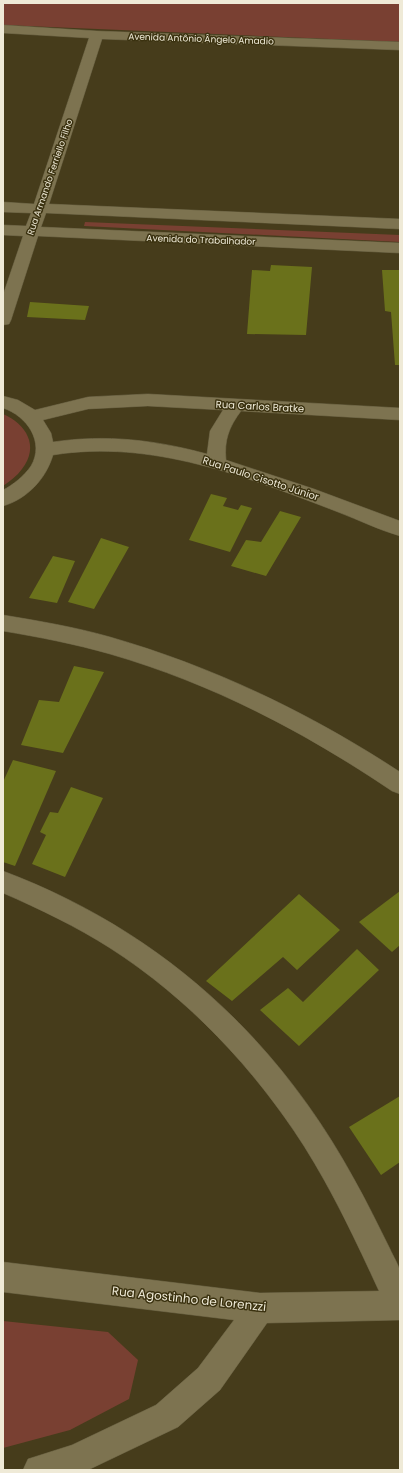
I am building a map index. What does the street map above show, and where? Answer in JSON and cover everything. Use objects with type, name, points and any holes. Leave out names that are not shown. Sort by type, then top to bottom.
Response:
[{"type":"street","name":"Avenida Antônio Ângelo Amadio","points":[[3,29],[97,35],[400,46]]},
{"type":"street","name":"Rua Armando Ferriello Filho","points":[[3,320],[97,35]]},
{"type":"street","points":[[3,207],[400,224]]},
{"type":"street","name":"Avenida do Trabalhador","points":[[3,230],[400,248]]},
{"type":"street","name":"Rua Carlos Bratke","points":[[36,423],[120,400],[148,400],[400,414]]},
{"type":"street","points":[[3,402],[21,409],[36,423],[44,438],[46,450],[43,462],[36,474],[26,484],[3,499]]},
{"type":"street","points":[[218,463],[215,444],[222,423],[236,405]]},
{"type":"street","name":"Rua Paulo Cisotto Júnior","points":[[46,450],[85,444],[144,446],[218,463],[305,492],[360,512],[400,529]]},
{"type":"street","points":[[3,623],[79,637],[133,652],[241,693],[294,719],[347,749],[400,784]]},
{"type":"street","points":[[3,882],[43,898],[89,922],[134,950],[178,983],[219,1021],[259,1064],[297,1112],[332,1166],[364,1226],[400,1305]]},
{"type":"street","name":"Rua Agostinho de Lorenzzi","points":[[3,1278],[260,1308],[400,1305]]},
{"type":"street","points":[[40,1470],[75,1460],[167,1416],[209,1379],[260,1308]]},
{"type":"shaded area","points":[[3,3],[400,3],[400,42],[3,25]]},
{"type":"shaded area","points":[[85,222],[400,235],[400,242],[84,226]]},
{"type":"shaded area","points":[[3,414],[11,418],[24,430],[30,444],[30,452],[22,469],[16,476],[3,486]]},
{"type":"shaded area","points":[[3,1321],[108,1332],[138,1360],[129,1399],[70,1430],[3,1448]]},
{"type":"building","points":[[271,265],[312,267],[306,335],[247,334],[252,270],[270,271]]},
{"type":"building","points":[[382,270],[400,270],[400,365],[395,365],[391,312],[385,311]]},
{"type":"building","points":[[30,302],[89,306],[85,320],[27,317]]},
{"type":"building","points":[[211,494],[227,498],[223,506],[238,510],[241,505],[252,508],[230,552],[189,540]]},
{"type":"building","points":[[280,511],[301,517],[266,576],[231,566],[246,540],[261,542]]},
{"type":"building","points":[[101,538],[129,547],[94,609],[68,602]]},
{"type":"building","points":[[53,556],[75,561],[57,603],[29,598]]},
{"type":"building","points":[[74,666],[104,672],[63,753],[21,745],[39,700],[59,702]]},
{"type":"building","points":[[13,760],[56,771],[15,866],[3,862],[3,782]]},
{"type":"building","points":[[71,787],[103,798],[65,877],[32,864],[46,835],[40,832],[50,812],[58,813]]},
{"type":"building","points":[[400,891],[400,945],[392,952],[359,922]]},
{"type":"building","points":[[299,894],[340,930],[297,970],[283,957],[232,1001],[206,981]]},
{"type":"building","points":[[357,949],[379,970],[299,1046],[260,1010],[288,988],[303,1002]]},
{"type":"building","points":[[400,1096],[400,1162],[381,1175],[349,1127]]}]
